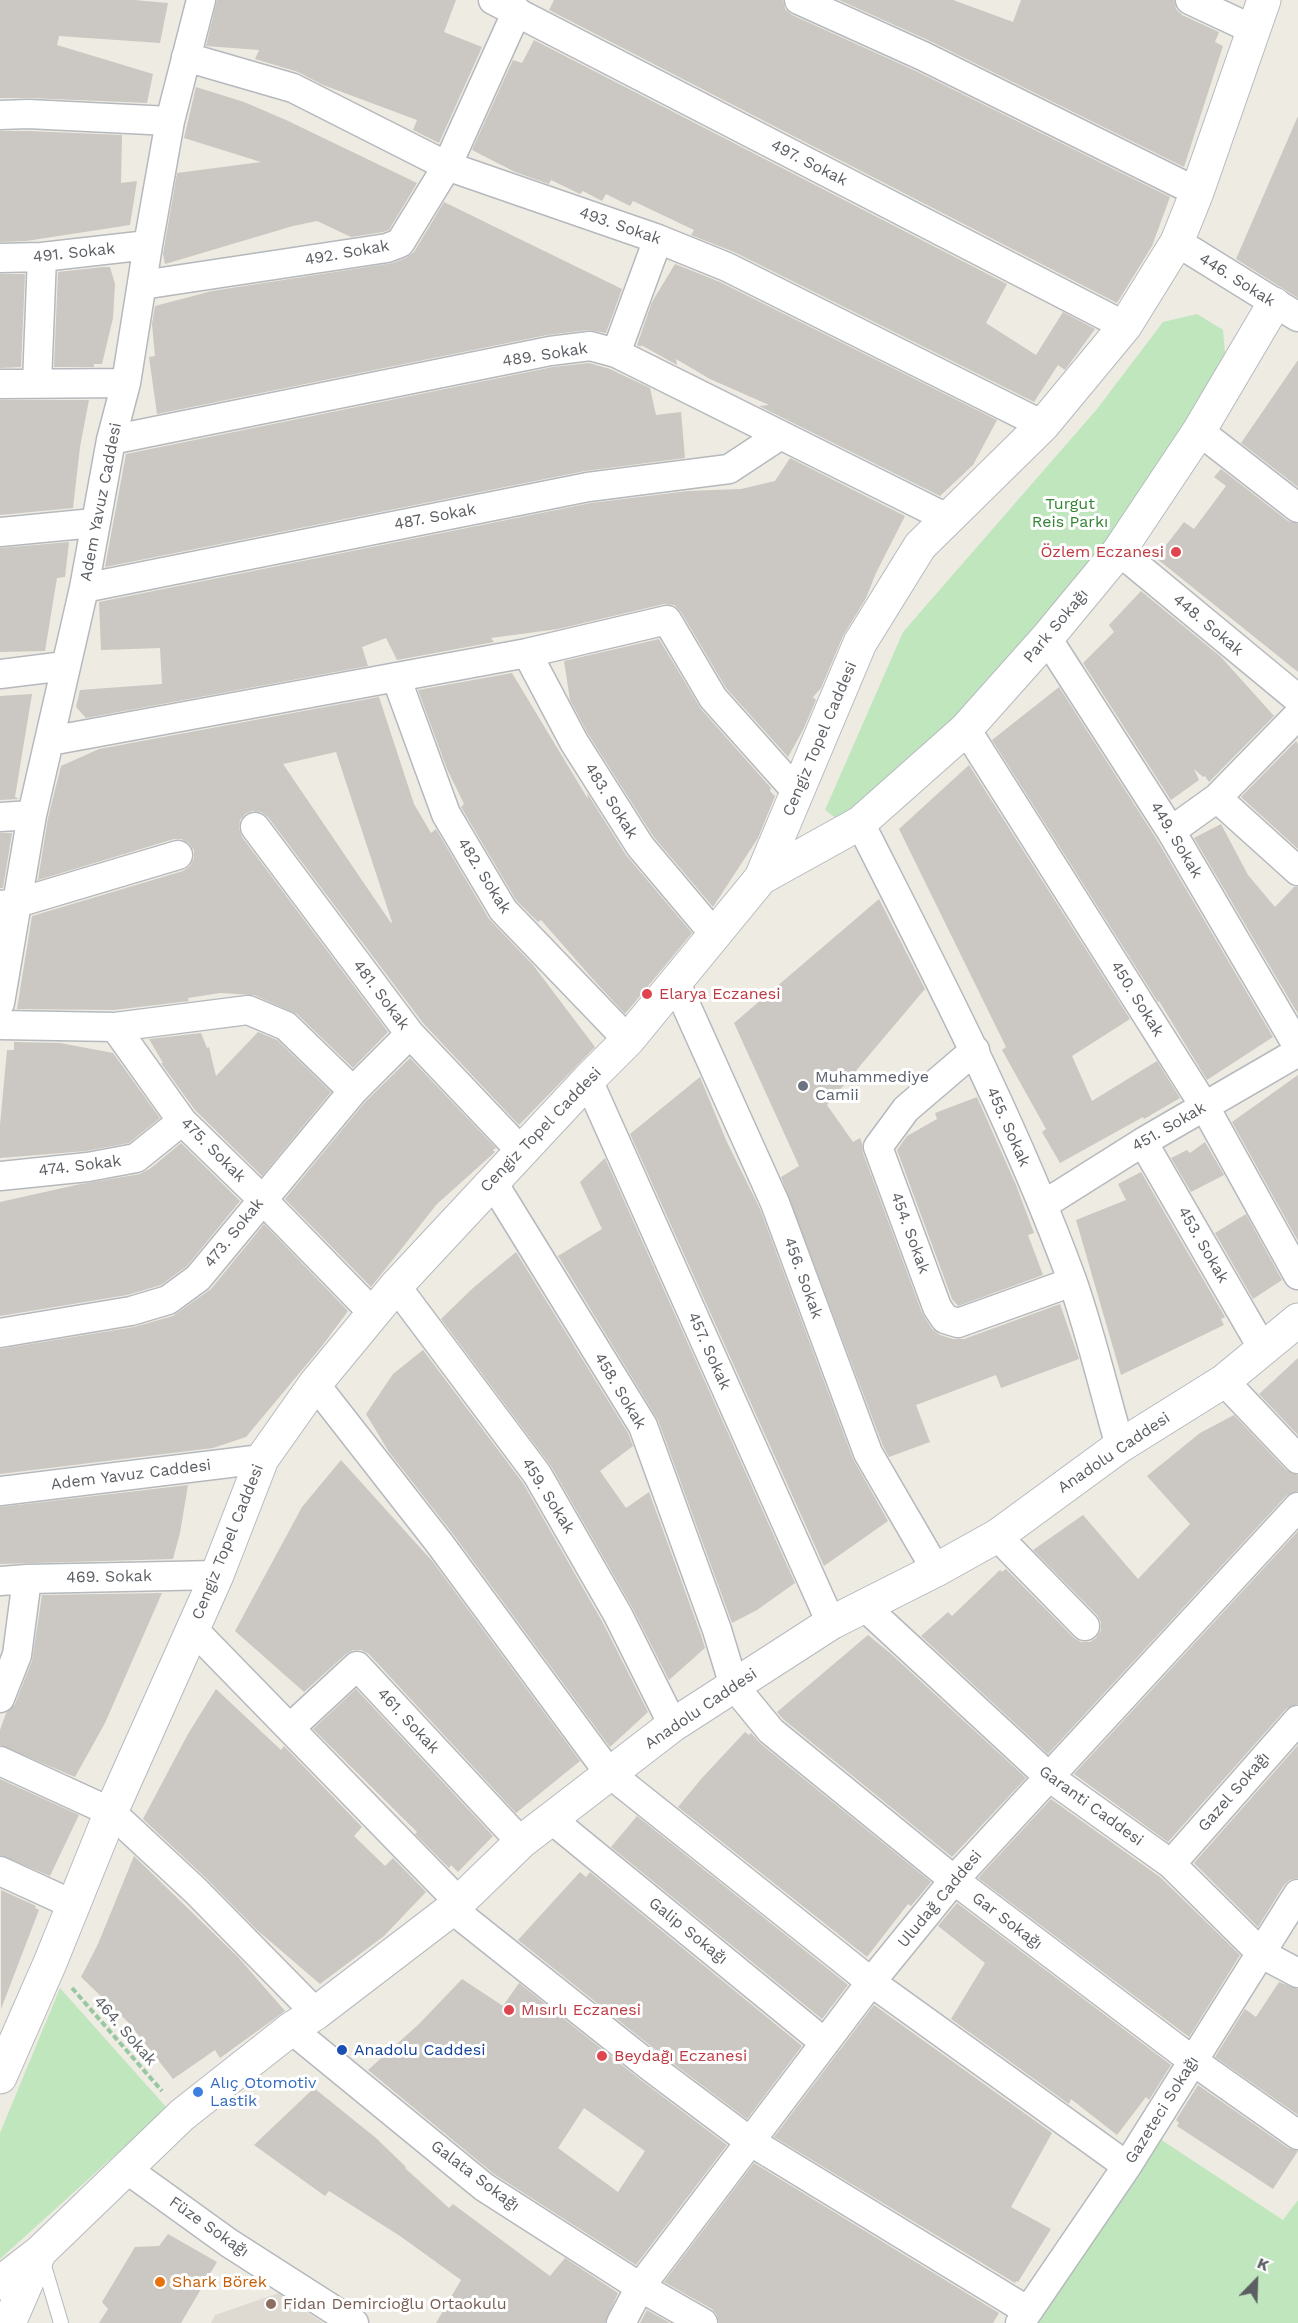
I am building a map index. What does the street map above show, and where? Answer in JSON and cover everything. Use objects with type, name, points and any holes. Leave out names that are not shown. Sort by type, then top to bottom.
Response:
[{"type":"street","name":"Adem Yavuz Caddesi","points":[[0,1003],[9,904],[50,741],[84,588],[94,523],[111,440],[126,383],[170,121],[201,0]]},
{"type":"street","points":[[799,0],[923,56],[1197,192]]},
{"type":"street","points":[[1190,0],[1254,30]]},
{"type":"street","name":"Cengiz Topel Caddesi","points":[[0,2077],[50,1963],[111,1812],[192,1628],[218,1575],[262,1459],[315,1384],[396,1286],[492,1181],[628,1040],[761,878],[861,643],[920,546],[1042,425],[1125,326],[1177,242],[1197,192],[1264,0]]},
{"type":"street","name":"492. Sokak","points":[[142,285],[393,246],[400,243],[447,166],[505,6]]},
{"type":"street","name":"497. Sokak","points":[[505,6],[1125,326]]},
{"type":"street","name":"493. Sokak","points":[[186,57],[293,88],[447,166],[658,239],[727,267],[1042,425]]},
{"type":"street","points":[[0,115],[28,114],[170,121]]},
{"type":"street","points":[[616,354],[658,239]]},
{"type":"street","name":"446. Sokak","points":[[1177,242],[1286,310]]},
{"type":"street","name":"491. Sokak","points":[[0,258],[42,257],[148,245]]},
{"type":"street","points":[[37,383],[42,257]]},
{"type":"street","name":"Park Sokağı","points":[[761,878],[860,823],[966,729],[1047,638],[1119,551],[1286,310]]},
{"type":"street","name":"489. Sokak","points":[[111,440],[550,351],[590,346],[616,354],[947,518]]},
{"type":"street","points":[[0,384],[126,383]]},
{"type":"street","points":[[1200,431],[1298,508]]},
{"type":"street","name":"487. Sokak","points":[[84,588],[588,487],[729,469],[779,436]]},
{"type":"street","points":[[0,532],[94,523]]},
{"type":"street","name":"448. Sokak","points":[[1119,551],[1298,699]]},
{"type":"street","points":[[50,741],[527,653],[668,620],[713,698],[797,792]]},
{"type":"street","name":"449. Sokak","points":[[1047,638],[1171,831],[1298,1047]]},
{"type":"street","name":"483. Sokak","points":[[527,653],[574,742],[640,846],[715,935]]},
{"type":"street","points":[[0,674],[65,666]]},
{"type":"street","name":"482. Sokak","points":[[396,677],[446,814],[503,910],[628,1040]]},
{"type":"street","points":[[1171,831],[1217,798],[1298,715]]},
{"type":"street","name":"450. Sokak","points":[[966,729],[1205,1107],[1298,1275]]},
{"type":"street","points":[[1217,798],[1298,871]]},
{"type":"street","points":[[0,817],[32,815]]},
{"type":"street","name":"455. Sokak","points":[[860,823],[975,1050],[1042,1205],[1072,1282],[1120,1446]]},
{"type":"street","name":"481. Sokak","points":[[255,827],[410,1034],[521,1151]]},
{"type":"street","points":[[9,904],[178,855]]},
{"type":"street","name":"456. Sokak","points":[[676,983],[775,1203],[868,1453],[936,1570]]},
{"type":"street","points":[[0,1025],[115,1027],[248,1010],[286,1026],[353,1091]]},
{"type":"street","name":"475. Sokak","points":[[115,1027],[182,1121],[374,1314]]},
{"type":"street","name":"473. Sokak","points":[[0,1333],[130,1311],[168,1300],[198,1278],[353,1091],[410,1034]]},
{"type":"street","name":"454. Sokak","points":[[975,1050],[906,1109],[878,1147],[937,1306],[945,1319],[958,1323],[1072,1282]]},
{"type":"street","name":"451. Sokak","points":[[1042,1205],[1143,1142],[1298,1052]]},
{"type":"street","name":"457. Sokak","points":[[588,1080],[831,1623]]},
{"type":"street","name":"474. Sokak","points":[[0,1176],[88,1167],[136,1158],[182,1121]]},
{"type":"street","name":"453. Sokak","points":[[1143,1142],[1263,1349]]},
{"type":"street","name":"458. Sokak","points":[[492,1181],[643,1426],[717,1629],[734,1686]]},
{"type":"street","name":"459. Sokak","points":[[396,1286],[537,1474],[618,1616],[673,1725]]},
{"type":"street","name":"Anadolu Caddesi","points":[[40,2252],[182,2115],[455,1905],[521,1842],[673,1725],[831,1623],[997,1536],[1120,1446],[1224,1381],[1298,1320]]},
{"type":"street","points":[[1224,1381],[1298,1459]]},
{"type":"street","points":[[315,1384],[440,1544],[609,1773],[871,1982],[1127,2166]]},
{"type":"street","name":"Adem Yavuz Caddesi","points":[[0,1491],[262,1459]]},
{"type":"street","name":"Uludağ Caddesi","points":[[621,2323],[640,2287],[871,1982],[954,1880],[1298,1507]]},
{"type":"street","points":[[997,1536],[1085,1626]]},
{"type":"street","name":"469. Sokak","points":[[13,1580],[218,1575]]},
{"type":"street","points":[[0,1698],[17,1654],[13,1580]]},
{"type":"street","name":"Garanti Caddesi","points":[[863,1605],[1049,1777],[1171,1864],[1262,1954],[1298,1973]]},
{"type":"street","points":[[192,1628],[290,1728],[455,1905],[652,2068],[750,2141],[1024,2317]]},
{"type":"street","name":"461. Sokak","points":[[290,1728],[357,1666],[521,1842]]},
{"type":"street","name":"Gar Sokağı","points":[[734,1686],[771,1731],[954,1880],[1193,2061],[1298,2135]]},
{"type":"street","name":"Gazel Sokağı","points":[[1171,1864],[1298,1720]]},
{"type":"street","name":"Galata Sokağı","points":[[0,1761],[111,1812],[196,1891],[304,2021],[484,2187],[640,2287],[703,2323]]},
{"type":"street","name":"Galip Sokağı","points":[[551,1819],[825,2043]]},
{"type":"street","points":[[0,1871],[72,1904]]},
{"type":"street","name":"Gazeteci Sokağı","points":[[1024,2317],[1127,2166],[1298,1894]]},
{"type":"street","name":"Füze Sokağı","points":[[125,2168],[228,2243],[354,2323]]},
{"type":"street","points":[[0,2283],[40,2252]]},
{"type":"street","points":[[9,2323],[40,2252]]},
{"type":"lane","points":[[40,2252],[61,2323]]},
{"type":"path","name":"464. Sokak","points":[[50,1963],[182,2115]]},
{"type":"shaded area","name":"Fidan Demircioğlu Ortaokulu","points":[[279,2293],[323,2323],[211,2323],[215,2315]]},
{"type":"green space","name":"Turgut Reis Parkı","points":[[1197,314],[1223,330],[1225,353],[1214,387],[1109,542],[915,761],[864,809],[837,819],[825,810],[903,632],[1097,409],[1163,322]]},
{"type":"green space","points":[[60,1988],[167,2108],[0,2259],[0,2133]]},
{"type":"green space","points":[[1160,2139],[1283,2220],[1298,2200],[1298,2323],[1034,2323]]},
{"type":"building","points":[[0,0],[134,0],[168,3],[160,43],[59,36],[57,45],[153,74],[147,103],[0,98]]},
{"type":"building","points":[[217,0],[456,0],[444,32],[482,47],[439,143],[413,130],[417,120],[323,85],[298,72],[255,59],[259,50],[206,46]]},
{"type":"building","points":[[554,0],[783,0],[785,9],[792,15],[916,71],[1170,197],[1152,246],[1117,303],[549,10]]},
{"type":"building","points":[[839,0],[953,0],[1013,22],[1021,0],[1174,0],[1176,9],[1182,15],[1219,32],[1215,42],[1223,46],[1184,167],[930,41]]},
{"type":"building","points":[[534,40],[1007,284],[986,323],[1036,355],[1063,312],[1095,329],[1065,370],[1058,365],[1034,402],[734,252],[691,235],[694,230],[633,201],[630,206],[606,194],[602,201],[583,191],[580,194],[551,180],[549,184],[515,172],[472,150],[513,60],[522,63]]},
{"type":"building","points":[[196,87],[244,102],[286,120],[417,183],[389,230],[383,232],[351,237],[317,221],[165,264],[163,254],[177,173],[261,162],[184,138]]},
{"type":"building","points":[[1298,116],[1298,298],[1236,259]]},
{"type":"building","points":[[0,131],[122,135],[121,183],[137,181],[130,225],[26,241],[0,242]]},
{"type":"building","points":[[444,202],[622,289],[606,333],[588,330],[547,335],[157,414],[149,357],[155,356],[152,324],[155,306],[212,291],[393,263],[414,252]]},
{"type":"building","points":[[675,264],[720,282],[997,420],[973,465],[940,496],[759,406],[769,405],[710,379],[676,359],[677,365],[637,345],[652,302]]},
{"type":"building","points":[[110,267],[115,284],[113,318],[102,364],[94,364],[94,367],[54,367],[58,272]]},
{"type":"building","points":[[0,274],[25,274],[21,367],[0,368]]},
{"type":"building","points":[[1298,360],[1298,487],[1241,443]]},
{"type":"building","points":[[589,363],[610,369],[650,388],[656,415],[681,412],[685,458],[585,471],[105,567],[126,454],[553,367]]},
{"type":"building","points":[[0,400],[89,400],[80,447],[73,508],[0,515]]},
{"type":"building","points":[[790,458],[905,516],[866,598],[843,636],[821,688],[813,697],[816,700],[788,757],[726,688],[681,612],[674,605],[664,604],[558,629],[491,638],[494,642],[397,660],[386,638],[362,647],[368,666],[86,718],[76,707],[80,690],[162,684],[160,648],[101,650],[99,602],[591,503],[688,491],[741,489],[775,481]]},
{"type":"building","points":[[1221,469],[1288,521],[1298,524],[1298,672],[1156,558],[1184,522],[1194,529],[1226,486],[1214,477]]},
{"type":"building","points":[[69,542],[65,577],[57,578],[45,651],[0,652],[0,548]]},
{"type":"building","points":[[1141,591],[1221,657],[1274,716],[1209,782],[1205,776],[1203,777],[1194,769],[1199,780],[1171,800],[1083,663],[1114,632],[1109,625]]},
{"type":"building","points":[[659,639],[701,709],[771,788],[770,791],[775,796],[758,838],[713,907],[653,836],[588,734],[570,700],[564,661]]},
{"type":"building","points":[[512,673],[588,799],[587,793],[626,855],[692,933],[625,1014],[541,920],[538,922],[516,900],[461,807],[464,804],[447,769],[418,690]]},
{"type":"building","points":[[1059,687],[1157,840],[1273,1037],[1207,1080],[992,740]]},
{"type":"building","points":[[32,694],[15,797],[19,799],[0,800],[0,696]]},
{"type":"building","points":[[379,697],[414,804],[431,833],[436,829],[489,919],[533,965],[595,1047],[519,1125],[423,1023],[268,817],[261,812],[252,811],[240,820],[239,828],[242,837],[388,1032],[353,1068],[297,1014],[254,995],[220,993],[188,998],[189,1001],[114,1010],[17,1009],[32,916],[183,871],[190,866],[194,858],[194,850],[189,843],[181,839],[174,839],[38,880],[48,818],[61,766],[99,749]],"holes":[[[336,752],[391,923],[283,764]]]},
{"type":"building","points":[[1296,741],[1298,744],[1298,849],[1241,797]]},
{"type":"building","points":[[969,765],[1130,1019],[1072,1056],[1092,1101],[1157,1061],[1180,1098],[1060,1163],[1042,1132],[1046,1129],[1002,1050],[1006,1047],[899,829]]},
{"type":"building","points":[[1221,824],[1248,875],[1275,907],[1294,887],[1298,887],[1298,1014],[1194,838]]},
{"type":"building","points":[[0,833],[12,833],[3,888],[0,888]]},
{"type":"building","points":[[879,899],[925,989],[827,1105],[853,1142],[860,1138],[863,1153],[922,1313],[932,1329],[940,1335],[953,1339],[964,1339],[1060,1304],[1079,1359],[1001,1388],[996,1375],[916,1405],[930,1442],[889,1457],[781,1177],[799,1166],[734,1023]]},
{"type":"building","points":[[258,1032],[277,1040],[331,1092],[262,1176],[195,1110],[161,1063],[163,1063],[149,1039],[201,1033],[207,1048],[209,1047],[216,1076]]},
{"type":"building","points":[[14,1042],[60,1043],[113,1053],[160,1118],[129,1143],[86,1151],[0,1158],[0,1125],[7,1050],[14,1050]]},
{"type":"building","points":[[410,1058],[496,1148],[493,1150],[495,1152],[437,1204],[371,1287],[285,1199],[365,1102]]},
{"type":"building","points":[[1298,1075],[1298,1241],[1232,1122]]},
{"type":"building","points":[[700,1077],[726,1140],[760,1209],[853,1459],[888,1521],[824,1566],[630,1134]]},
{"type":"building","points":[[977,1097],[1016,1185],[1034,1233],[1028,1235],[1043,1275],[958,1306],[952,1299],[897,1150],[907,1136],[937,1119],[935,1113]]},
{"type":"building","points":[[1205,1142],[1224,1175],[1191,1192],[1171,1158],[1187,1150],[1190,1153]]},
{"type":"building","points":[[181,1143],[240,1201],[187,1266],[161,1285],[127,1295],[0,1316],[0,1202],[140,1174],[151,1168]]},
{"type":"building","points":[[605,1158],[795,1583],[757,1610],[732,1623],[658,1420],[558,1256],[602,1229],[580,1182]]},
{"type":"building","points":[[1141,1172],[1225,1317],[1221,1319],[1224,1325],[1121,1375],[1076,1220],[1126,1200],[1118,1184]]},
{"type":"building","points":[[1246,1214],[1282,1280],[1253,1299],[1215,1233]]},
{"type":"building","points":[[264,1224],[348,1311],[322,1346],[246,1437],[213,1448],[0,1474],[0,1349],[134,1327],[173,1316],[211,1289]]},
{"type":"building","points":[[516,1252],[628,1433],[633,1446],[600,1471],[626,1508],[649,1492],[701,1635],[705,1648],[669,1680],[632,1607],[551,1466],[441,1319]]},
{"type":"building","points":[[423,1350],[523,1483],[603,1623],[648,1712],[610,1747],[453,1534],[389,1452],[366,1414],[393,1374]]},
{"type":"building","points":[[1298,1358],[1298,1435],[1259,1394]]},
{"type":"building","points":[[1234,1415],[1286,1470],[1298,1475],[1298,1491],[1286,1496],[1048,1754],[921,1636],[948,1612],[952,1616],[1000,1570],[1002,1572],[1006,1569],[1074,1638],[1081,1642],[1090,1642],[1096,1638],[1101,1630],[1101,1622],[1097,1615],[1033,1550],[1083,1515],[1138,1579],[1190,1524],[1147,1476],[1200,1433]]},
{"type":"building","points":[[341,1460],[433,1562],[580,1761],[516,1813],[369,1654],[361,1650],[353,1650],[346,1654],[304,1692],[235,1631],[302,1507]]},
{"type":"building","points":[[188,1485],[173,1559],[0,1564],[0,1507]]},
{"type":"building","points":[[1298,1531],[1298,1704],[1286,1709],[1168,1842],[1074,1774]]},
{"type":"building","points":[[162,1593],[105,1723],[75,1777],[0,1745],[0,1730],[6,1713],[15,1704],[32,1661],[42,1595]]},
{"type":"building","points":[[868,1635],[1026,1778],[952,1857],[777,1712]]},
{"type":"building","points":[[216,1689],[281,1750],[284,1746],[362,1827],[354,1836],[385,1866],[393,1858],[426,1892],[384,1936],[320,1984],[257,1930],[143,1819],[188,1734]]},
{"type":"building","points":[[356,1689],[493,1836],[458,1872],[451,1865],[449,1868],[415,1834],[417,1832],[313,1729]]},
{"type":"building","points":[[745,1732],[749,1735],[751,1733],[761,1744],[931,1882],[911,1906],[908,1904],[867,1957],[678,1807]]},
{"type":"building","points":[[1298,1745],[1298,1878],[1284,1885],[1258,1927],[1194,1863]]},
{"type":"building","points":[[0,1779],[79,1815],[50,1876],[0,1855]]},
{"type":"building","points":[[1051,1799],[1160,1877],[1240,1955],[1189,2037],[978,1878]]},
{"type":"building","points":[[637,1816],[848,1985],[822,2019],[611,1847]]},
{"type":"building","points":[[134,1856],[238,1957],[285,2011],[220,2058],[215,2050],[173,2079],[128,2022],[81,1977],[98,1944]]},
{"type":"building","points":[[580,1872],[586,1877],[590,1872],[802,2046],[747,2119],[662,2055],[518,1940]]},
{"type":"building","points":[[1,1890],[36,1906],[35,1908],[39,1910],[1,2009]]},
{"type":"building","points":[[957,1903],[1171,2065],[1149,2100],[1146,2097],[1117,2135],[1071,2099],[1069,2104],[951,2019],[985,1963],[938,1926]]},
{"type":"building","points":[[462,1979],[503,2006],[519,1983],[727,2145],[636,2265],[494,2174],[368,2070],[419,2024]],"holes":[[[584,2108],[645,2151],[618,2192],[558,2148]]]},
{"type":"building","points":[[1279,1982],[1298,1989],[1298,2115],[1215,2057],[1245,2009],[1256,2017]]},
{"type":"building","points":[[874,2005],[1052,2133],[1011,2207],[1051,2229],[1018,2282],[1015,2283],[774,2137]]},
{"type":"building","points":[[1198,2085],[1288,2148],[1298,2151],[1273,2189],[1177,2126],[1179,2123],[1176,2120]]},
{"type":"building","points":[[314,2088],[376,2138],[449,2208],[453,2204],[550,2276],[565,2258],[618,2293],[605,2323],[436,2323],[461,2280],[400,2236],[329,2191],[325,2196],[254,2145]]},
{"type":"building","points":[[754,2163],[999,2313],[993,2323],[719,2323],[712,2309],[664,2282]]},
{"type":"building","name":"Shark Börek","points":[[168,2234],[217,2262],[181,2323],[99,2323],[108,2309],[102,2302],[135,2247],[159,2246]]},
{"type":"building","points":[[647,2310],[670,2323],[640,2323]]},
{"type":"place","name":"Özlem Eczanesi","points":[[1176,552]]},
{"type":"place","name":"Elarya Eczanesi","points":[[647,994]]},
{"type":"place","name":"Muhammediye Camii","points":[[803,1086]]},
{"type":"place","name":"Mısırlı Eczanesi","points":[[509,2010]]},
{"type":"place","name":"Anadolu Caddesi","points":[[342,2050]]},
{"type":"place","name":"Beydağı Eczanesi","points":[[602,2056]]},
{"type":"place","name":"Alıç Otomotiv Lastik","points":[[198,2092]]},
{"type":"place","name":"Shark Börek","points":[[160,2282]]},
{"type":"place","name":"Fidan Demircioğlu Ortaokulu","points":[[271,2304]]}]
